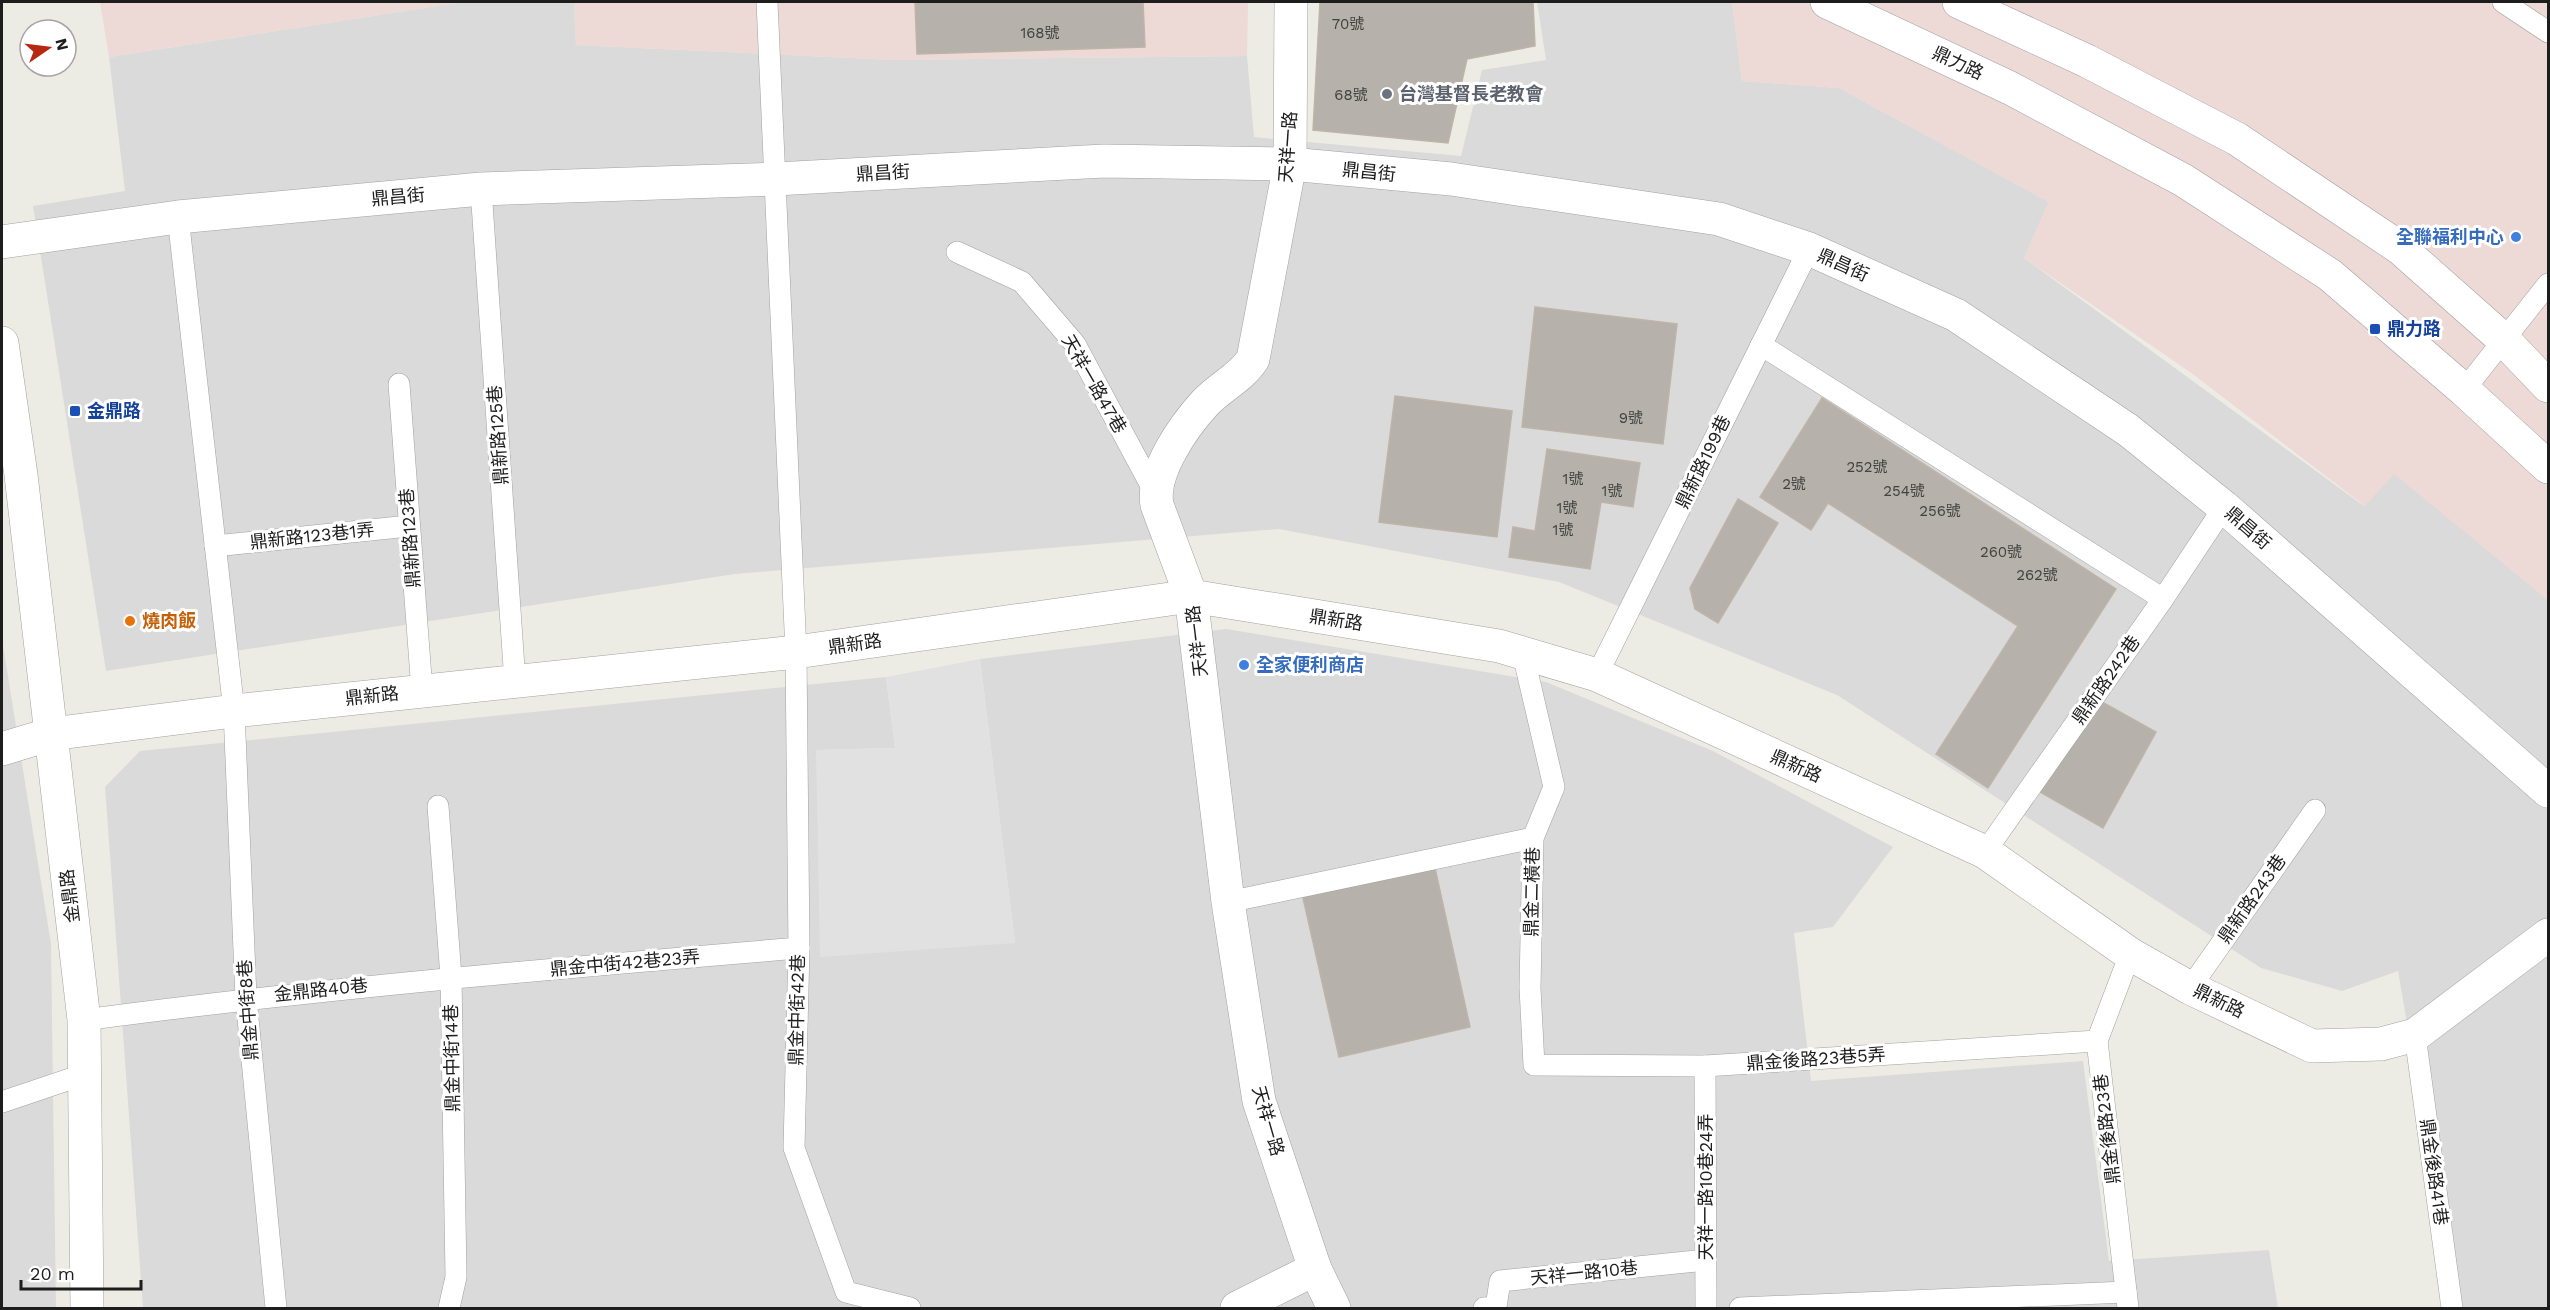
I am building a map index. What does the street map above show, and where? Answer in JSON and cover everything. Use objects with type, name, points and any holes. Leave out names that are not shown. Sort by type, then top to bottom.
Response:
[{"type":"street","name":"天祥一路","points":[[1291,2],[1290,164],[1253,359],[1245,372],[1206,402],[1193,418],[1172,448],[1155,493],[1157,505],[1191,596],[1228,902],[1259,1101],[1315,1269],[1334,1308]]},
{"type":"street","name":"鼎力路","points":[[1827,2],[2010,88],[2183,180],[2330,275],[2464,390],[2548,467]]},
{"type":"street","points":[[1959,2],[2087,61],[2237,140],[2400,248],[2504,340],[2548,386]]},
{"type":"street","name":"鼎昌街","points":[[2,242],[178,217],[481,189],[776,179],[1104,161],[1290,164],[1450,179],[1719,219],[1809,249],[1956,315],[2128,430],[2224,507],[2548,791]]},
{"type":"street","name":"金鼎路","points":[[2,344],[11,478],[51,734],[84,1020],[87,1308]]},
{"type":"street","name":"鼎新路","points":[[2,749],[51,734],[234,711],[796,652],[1191,596],[1499,646],[1597,675],[1985,852],[2130,954],[2190,988],[2312,1046],[2381,1044],[2415,1035],[2548,935]]},
{"type":"street","points":[[1237,1308],[1315,1269]]},
{"type":"lane","name":"鼎金中街42巷","points":[[767,2],[796,652],[799,948],[794,1148],[846,1292],[910,1308]]},
{"type":"lane","points":[[2504,2],[2548,32]]},
{"type":"lane","name":"鼎新路125巷","points":[[481,189],[515,682]]},
{"type":"lane","name":"鼎金中街8巷","points":[[178,217],[234,711],[246,998],[276,1308]]},
{"type":"lane","name":"鼎新路199巷","points":[[1597,675],[1809,249]]},
{"type":"lane","name":"天祥一路47巷","points":[[957,252],[1022,282],[1075,344],[1155,493]]},
{"type":"lane","points":[[2464,390],[2548,284]]},
{"type":"lane","points":[[1761,345],[2163,599]]},
{"type":"lane","name":"鼎新路123巷","points":[[399,384],[422,691]]},
{"type":"lane","name":"鼎新路242巷","points":[[1985,852],[2163,599],[2224,507]]},
{"type":"lane","name":"鼎新路123巷1弄","points":[[215,546],[409,526]]},
{"type":"lane","name":"鼎金二橫巷","points":[[1523,654],[1554,787],[1533,838],[1530,988],[1534,1065]]},
{"type":"lane","name":"鼎金中街14巷","points":[[438,806],[451,977],[456,1277],[450,1308]]},
{"type":"lane","name":"鼎新路243巷","points":[[2190,988],[2315,810]]},
{"type":"lane","points":[[1228,902],[1533,838]]},
{"type":"lane","name":"鼎金中街42巷23弄","points":[[451,977],[799,948]]},
{"type":"lane","name":"鼎金後路23巷","points":[[2127,1300],[2097,1041],[2130,954]]},
{"type":"lane","name":"金鼎路40巷","points":[[84,1020],[246,998],[451,977]]},
{"type":"lane","name":"鼎金後路41巷","points":[[2415,1035],[2452,1308]]},
{"type":"lane","name":"鼎金後路23巷5弄","points":[[1534,1065],[1705,1066],[2097,1041]]},
{"type":"lane","name":"天祥一路10巷24弄","points":[[1705,1066],[1706,1308]]},
{"type":"lane","points":[[2,1102],[85,1074]]},
{"type":"lane","name":"天祥一路10巷","points":[[1484,1308],[1496,1307],[1500,1281],[1706,1260]]},
{"type":"lane","points":[[1740,1308],[2127,1300]]},
{"type":"shaded area","points":[[100,2],[463,2],[109,57]]},
{"type":"shaded area","points":[[463,2],[574,2],[576,45],[894,60],[1247,56],[1254,137],[1461,156],[1482,70],[1546,60],[1537,2],[1732,2],[1742,81],[1839,88],[2049,202],[2024,258],[2364,506],[2394,473],[2548,600],[2548,1308],[2456,1308],[2398,971],[2342,991],[2261,968],[1837,695],[1559,582],[1279,529],[735,574],[106,671],[33,206],[125,191],[109,57]]},
{"type":"shaded area","points":[[574,2],[1248,2],[1247,56],[894,60],[576,45]]},
{"type":"shaded area","points":[[1732,2],[2548,2],[2548,600],[2394,474],[2365,506],[2190,372],[2024,258],[2049,202],[1839,88],[1742,81]]},
{"type":"shaded area","points":[[1226,629],[1546,682],[1713,751],[1893,847],[1833,927],[1794,933],[1811,1081],[2083,1061],[2109,1261],[2269,1250],[2278,1308],[143,1308],[105,787],[140,751],[886,677],[895,748],[816,750],[1015,943],[980,659]]},
{"type":"shaded area","points":[[2,639],[51,944],[56,1308],[2,1308]]},
{"type":"shaded area","points":[[980,659],[1015,943],[820,957],[816,750],[895,748],[886,677]]},
{"type":"building","points":[[915,2],[1143,2],[1145,47],[917,54]]},
{"type":"building","name":"台灣基督長老教會","points":[[1320,2],[1533,2],[1535,46],[1467,59],[1448,143],[1313,130]]},
{"type":"building","points":[[1535,307],[1677,324],[1663,444],[1522,427]]},
{"type":"building","points":[[1395,396],[1512,411],[1497,537],[1379,522]]},
{"type":"building","points":[[1822,398],[2116,589],[1988,788],[1936,754],[2018,626],[1828,503],[1811,530],[1760,497]]},
{"type":"building","points":[[1547,449],[1640,463],[1633,507],[1601,502],[1590,569],[1509,557],[1513,527],[1535,531]]},
{"type":"building","points":[[1738,499],[1778,523],[1718,623],[1695,609],[1690,588]]},
{"type":"building","points":[[2093,697],[2156,732],[2103,828],[2040,792]]},
{"type":"building","points":[[1433,859],[1470,1027],[1339,1057],[1301,889]]},
{"type":"place","name":"台灣基督長老教會","points":[[1387,94]]},
{"type":"place","name":"全聯福利中心","points":[[2516,237]]},
{"type":"place","name":"鼎力路","points":[[2375,329]]},
{"type":"place","name":"金鼎路","points":[[75,411]]},
{"type":"place","name":"燒肉飯","points":[[130,621]]},
{"type":"place","name":"全家便利商店","points":[[1244,665]]}]
